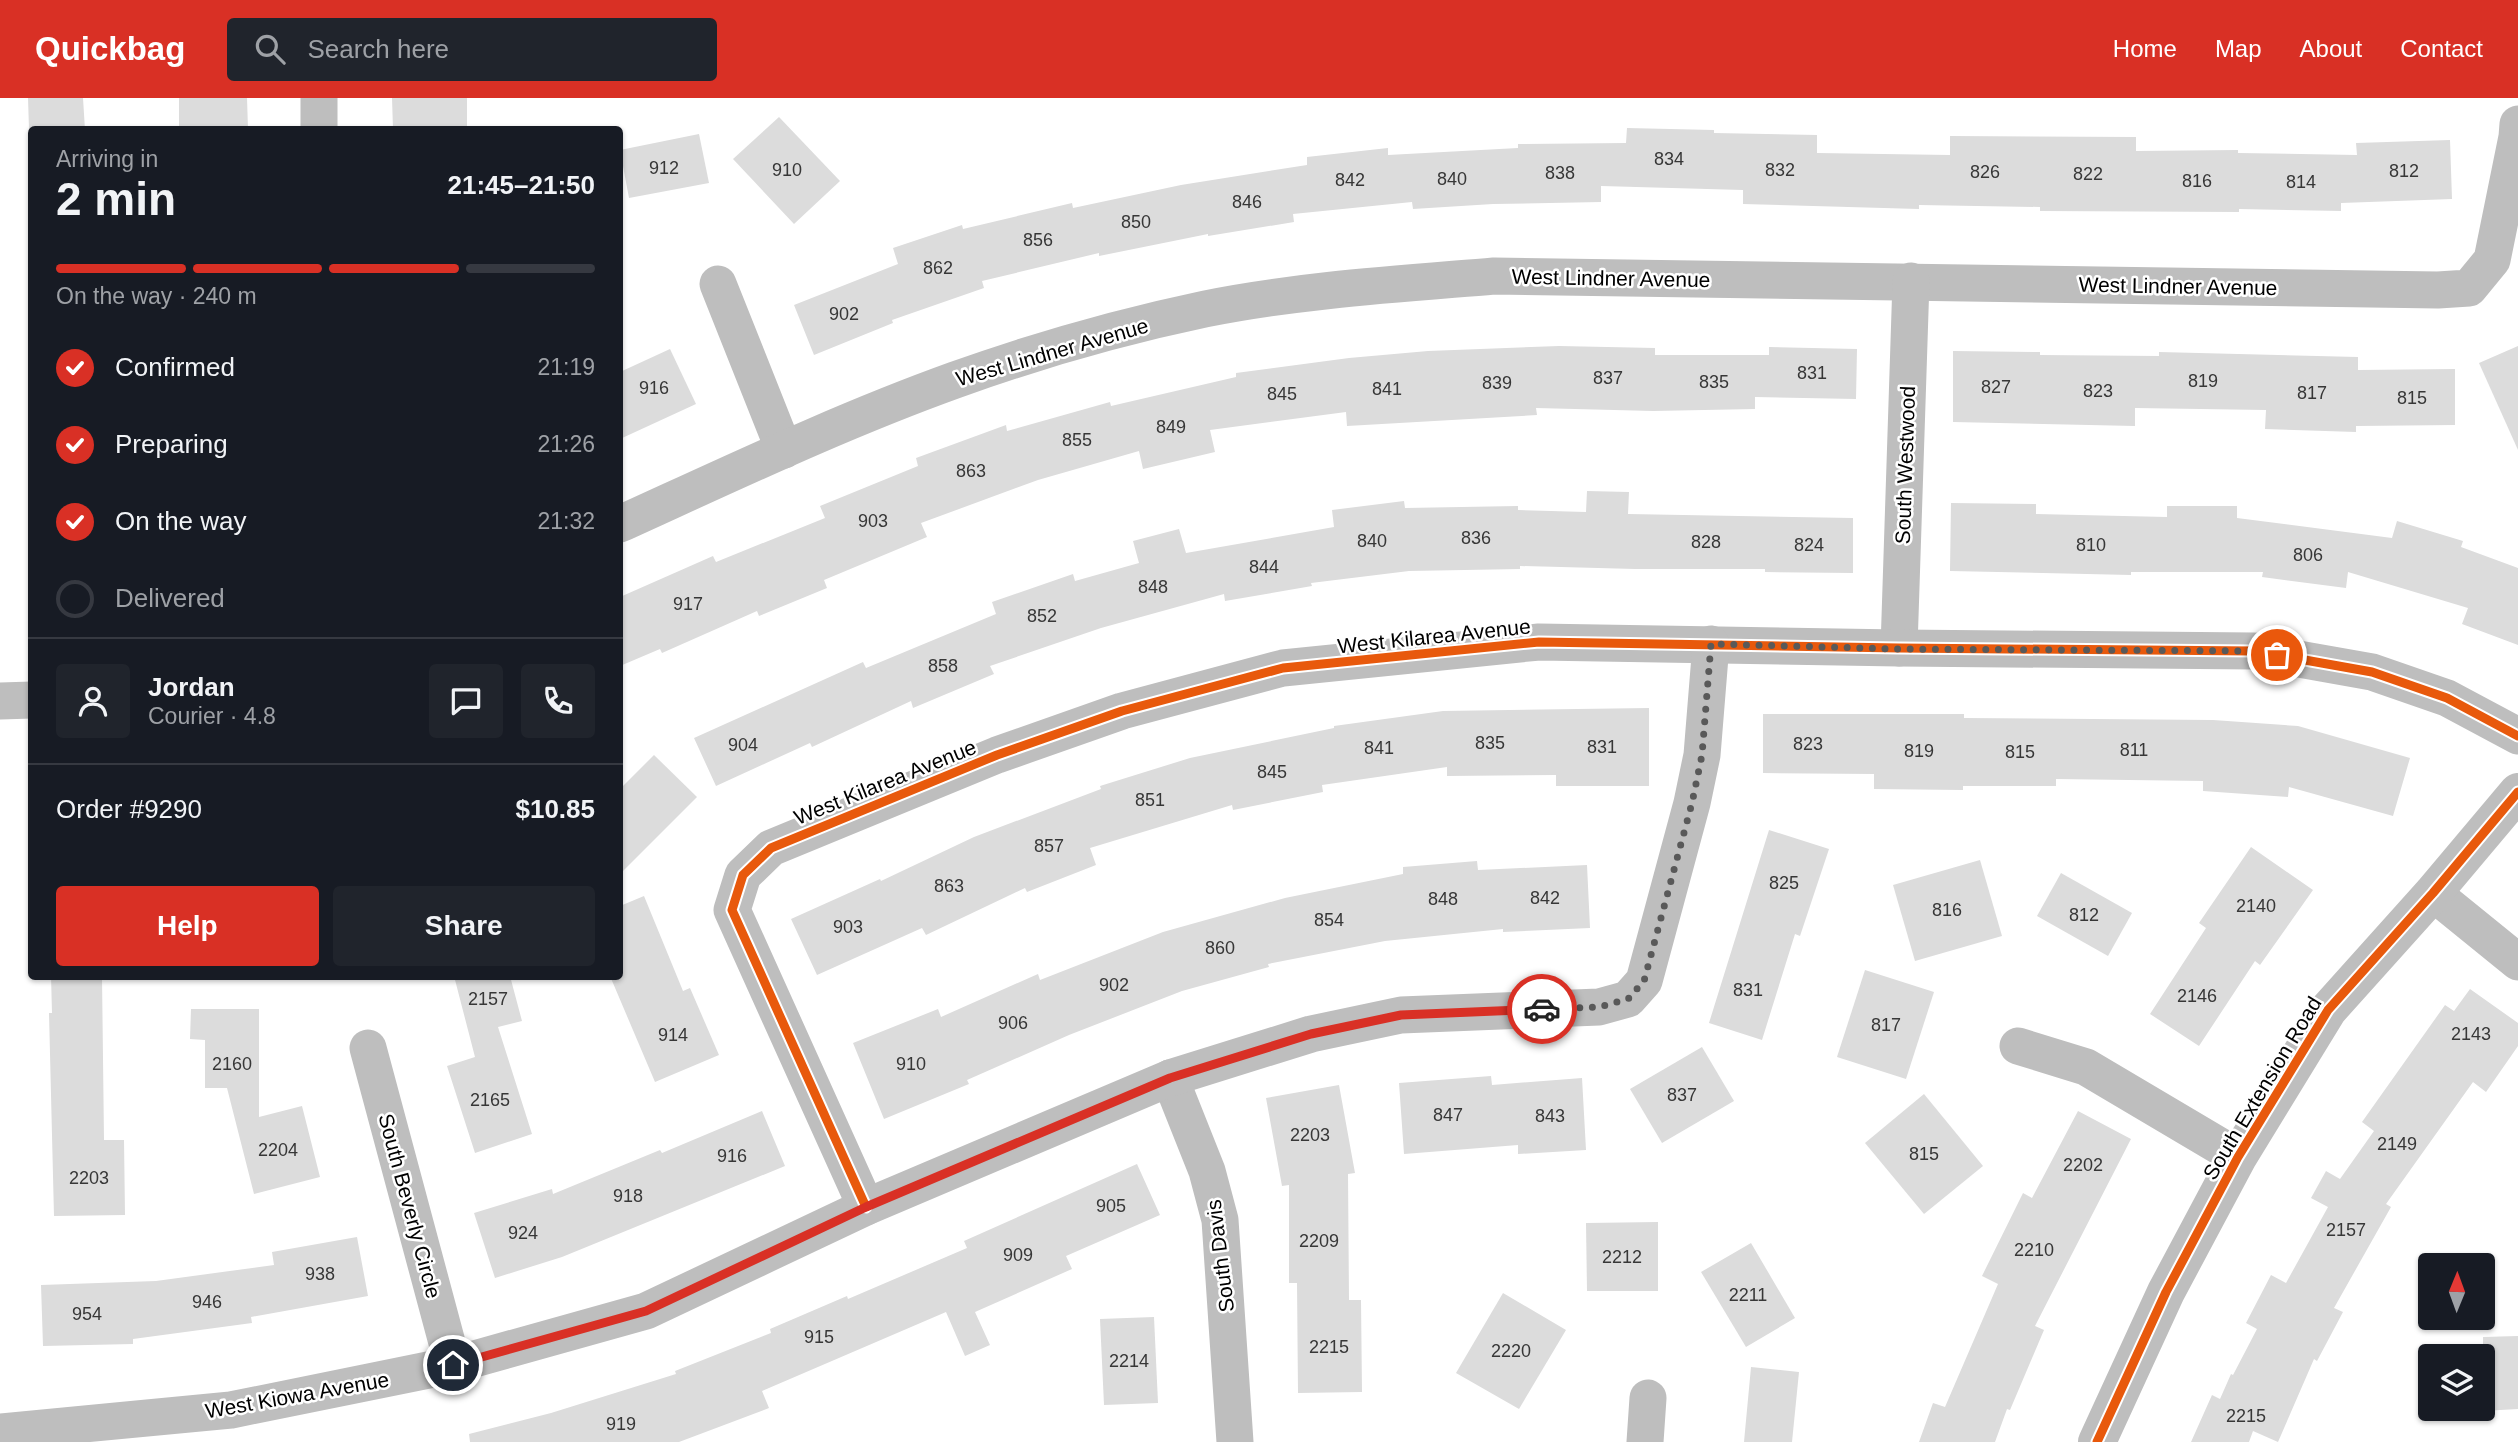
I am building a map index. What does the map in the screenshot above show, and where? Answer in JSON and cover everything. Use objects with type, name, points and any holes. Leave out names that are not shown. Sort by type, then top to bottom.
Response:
[{"type":"street","points":[[319,98],[319,126]]},
{"type":"street","name":"West Lindner Avenue","points":[[623,523],[784,450],[956,380],[1084,340],[1206,309],[1345,288],[1494,276],[2438,290],[2469,288],[2492,260],[2518,124]]},
{"type":"street","name":"South Westwood","points":[[1899,649],[1911,281]]},
{"type":"street","points":[[718,284],[784,450]]},
{"type":"street","name":"West Kilarea Avenue","points":[[866,1207],[732,910],[743,876],[771,848],[997,755],[1122,711],[1283,668],[1539,642],[1899,649],[2254,651],[2372,672],[2447,698],[2518,736]]},
{"type":"street","name":"West Kiowa Avenue","points":[[0,1432],[231,1410],[453,1365],[646,1311],[866,1207],[1170,1078],[1311,1034],[1401,1015],[1599,1007],[1628,999],[1644,981],[1692,803],[1702,755],[1711,644]]},
{"type":"street","points":[[0,701],[28,700]]},
{"type":"street","name":"South Extension Road","points":[[2097,1442],[2166,1292],[2238,1157],[2328,1010],[2433,893],[2518,792]]},
{"type":"street","points":[[2433,893],[2518,962]]},
{"type":"street","points":[[2018,1046],[2087,1066],[2238,1157]]},
{"type":"street","name":"South Beverly Circle","points":[[368,1048],[453,1365]]},
{"type":"street","name":"South Davis","points":[[1170,1078],[1207,1171],[1220,1220],[1235,1442]]},
{"type":"street","points":[[1645,1442],[1648,1398]]},
{"type":"building","points":[[28,98],[83,98],[85,126],[29,126]]},
{"type":"building","points":[[179,98],[247,98],[248,126],[179,126]]},
{"type":"building","points":[[392,98],[467,98],[467,126],[393,126]]},
{"type":"building","points":[[779,117],[840,181],[794,224],[733,159]]},
{"type":"building","points":[[1627,128],[1817,135],[1817,153],[1950,155],[1950,136],[2136,137],[2136,151],[2238,150],[2238,153],[2357,155],[2356,143],[2450,140],[2452,199],[2341,203],[2341,211],[2040,211],[2040,207],[1919,205],[1919,209],[1743,204],[1743,190],[1601,186],[1601,202],[1413,209],[1412,202],[1293,214],[1294,222],[1208,234],[1099,256],[1099,253],[982,281],[984,288],[892,320],[893,323],[814,355],[794,305],[898,264],[893,248],[962,225],[963,229],[1072,203],[1073,208],[1181,185],[1307,165],[1307,157],[1388,148],[1388,155],[1518,148],[1518,144],[1626,143]]},
{"type":"building","points":[[699,134],[709,183],[629,198],[623,149]]},
{"type":"building","points":[[1559,346],[1655,348],[1655,355],[1769,355],[1769,347],[1857,349],[1856,399],[1755,397],[1755,409],[1653,411],[1536,408],[1537,415],[1347,426],[1346,412],[1210,430],[1215,452],[1143,469],[1139,451],[1038,480],[921,523],[927,537],[824,580],[827,588],[759,616],[757,611],[662,653],[660,649],[623,665],[623,596],[713,556],[716,562],[825,518],[820,506],[918,466],[916,458],[1006,425],[1007,431],[1110,402],[1111,406],[1236,377],[1236,373],[1428,351]]},
{"type":"building","points":[[2518,346],[2518,450],[2479,363]]},
{"type":"building","points":[[670,349],[696,404],[623,438],[623,371]]},
{"type":"building","points":[[1953,351],[2040,352],[2040,355],[2159,356],[2159,352],[2358,357],[2358,370],[2455,369],[2455,425],[2356,426],[2356,432],[2265,429],[2266,410],[2135,408],[2135,426],[1953,422]]},
{"type":"building","points":[[1587,491],[1629,492],[1628,514],[1853,518],[1853,573],[1765,572],[1765,569],[1520,566],[1520,569],[1409,571],[1311,583],[1312,586],[1225,601],[1224,594],[1101,628],[990,666],[994,674],[913,708],[911,701],[812,747],[810,743],[716,786],[694,738],[863,662],[866,668],[996,614],[992,602],[1073,574],[1075,581],[1139,563],[1133,541],[1179,529],[1186,553],[1334,527],[1332,510],[1404,501],[1405,508],[1518,506],[1518,510],[1586,512]]},
{"type":"building","points":[[1951,503],[2036,504],[2036,514],[2167,517],[2167,506],[2237,506],[2237,518],[2392,538],[2397,521],[2463,541],[2461,547],[2518,568],[2518,645],[2462,624],[2468,608],[2348,572],[2346,588],[2262,577],[2263,572],[2131,572],[2131,575],[1950,571]]},
{"type":"building","points":[[1649,708],[1649,786],[1556,786],[1556,775],[1447,776],[1447,767],[1322,785],[1323,792],[1233,810],[1232,805],[1090,848],[1096,865],[1027,892],[1025,888],[926,935],[922,928],[817,975],[791,919],[880,879],[881,881],[974,837],[1101,789],[1100,786],[1190,758],[1334,726],[1443,711]]},
{"type":"building","points":[[1763,714],[1964,714],[1964,718],[2213,720],[2298,726],[2410,758],[2393,816],[2289,787],[2288,797],[2203,791],[2203,781],[2056,779],[2056,786],[1963,786],[1963,790],[1874,789],[1874,774],[1763,773]]},
{"type":"building","points":[[654,755],[697,797],[623,871],[623,786]]},
{"type":"building","points":[[1769,830],[1829,849],[1800,936],[1795,934],[1762,1040],[1709,1023]]},
{"type":"building","points":[[2251,847],[2313,890],[2260,965],[2255,961],[2199,1046],[2150,1014],[2206,928],[2199,923]]},
{"type":"building","points":[[1980,860],[2002,936],[1915,961],[1893,885]]},
{"type":"building","points":[[1477,861],[1478,870],[1587,865],[1590,928],[1503,932],[1503,929],[1385,941],[1268,964],[1269,967],[1182,991],[1069,1035],[967,1080],[969,1084],[884,1119],[853,1043],[938,1009],[941,1017],[1038,974],[1040,980],[1163,932],[1285,898],[1403,874],[1403,867]]},
{"type":"building","points":[[2061,873],[2132,913],[2108,956],[2037,916]]},
{"type":"building","points":[[644,896],[683,991],[690,988],[719,1055],[655,1082],[612,980],[623,980],[623,905]]},
{"type":"building","points":[[1865,970],[1934,992],[1906,1079],[1837,1057]]},
{"type":"building","points":[[51,980],[102,980],[104,1140],[124,1140],[125,1215],[54,1216],[49,1013],[52,1013]]},
{"type":"building","points":[[455,980],[511,980],[522,1021],[498,1027],[532,1134],[475,1153],[447,1066],[475,1057]]},
{"type":"building","points":[[2470,989],[2518,1023],[2518,1046],[2486,1092],[2473,1082],[2386,1204],[2391,1207],[2334,1308],[2343,1312],[2317,1361],[2314,1359],[2278,1442],[2253,1431],[2249,1442],[2191,1442],[2212,1395],[2220,1399],[2257,1329],[2246,1323],[2271,1275],[2286,1283],[2328,1207],[2311,1198],[2326,1171],[2340,1179],[2374,1131],[2362,1122],[2445,1005],[2454,1011]]},
{"type":"building","points":[[191,1009],[259,1009],[259,1117],[302,1106],[320,1177],[254,1194],[227,1088],[205,1088],[205,1040],[190,1039]]},
{"type":"building","points":[[1702,1047],[1734,1101],[1662,1143],[1630,1089]]},
{"type":"building","points":[[1491,1076],[1492,1085],[1582,1078],[1586,1150],[1518,1154],[1518,1145],[1404,1154],[1399,1083]]},
{"type":"building","points":[[1339,1085],[1355,1173],[1348,1174],[1349,1300],[1361,1300],[1362,1392],[1298,1393],[1297,1283],[1289,1283],[1289,1185],[1282,1186],[1266,1098]]},
{"type":"building","points":[[1924,1094],[1983,1166],[1924,1214],[1865,1143]]},
{"type":"building","points":[[762,1111],[785,1166],[562,1257],[495,1278],[474,1213],[552,1189],[553,1194],[660,1150],[662,1153]]},
{"type":"building","points":[[2078,1111],[2131,1139],[2035,1326],[2044,1330],[2010,1410],[2007,1409],[1995,1442],[1919,1442],[1933,1403],[1945,1407],[1998,1284],[1982,1276],[2023,1193],[2032,1198]]},
{"type":"building","points":[[1137,1164],[1160,1215],[1066,1256],[1072,1269],[975,1312],[990,1345],[965,1356],[946,1312],[762,1391],[769,1408],[679,1442],[470,1442],[469,1434],[551,1413],[676,1374],[675,1371],[771,1333],[770,1329],[967,1248],[964,1241]]},
{"type":"building","points":[[1658,1222],[1658,1291],[1587,1291],[1586,1223]]},
{"type":"building","points":[[357,1237],[368,1296],[251,1317],[252,1323],[133,1339],[133,1344],[43,1346],[41,1285],[156,1281],[274,1265],[272,1252]]},
{"type":"building","points":[[1751,1243],[1795,1318],[1746,1347],[1701,1272]]},
{"type":"building","points":[[1503,1293],[1566,1330],[1519,1409],[1456,1373]]},
{"type":"building","points":[[1154,1317],[1158,1403],[1104,1405],[1100,1319]]},
{"type":"building","points":[[2518,1336],[2518,1409],[2495,1410],[2495,1344],[2483,1344],[2483,1337]]},
{"type":"building","points":[[1751,1367],[1799,1372],[1792,1442],[1744,1442]]},
{"type":"cycle path","points":[[866,1207],[732,910],[743,875],[771,848],[997,755],[1122,711],[1283,668],[1539,642],[2254,651],[2372,672],[2447,698],[2518,736]]},
{"type":"cycle path","points":[[2097,1442],[2166,1292],[2238,1157],[2328,1010],[2433,893],[2518,792]]},
{"type":"way so far","points":[[1542,1009],[1599,1007],[1628,999],[1644,981],[1692,803],[1702,755],[1711,644],[1899,649],[2254,651],[2277,655]]},
{"type":"route","points":[[453,1365],[646,1311],[866,1207],[1170,1078],[1311,1034],[1401,1015],[1542,1009]]}]
